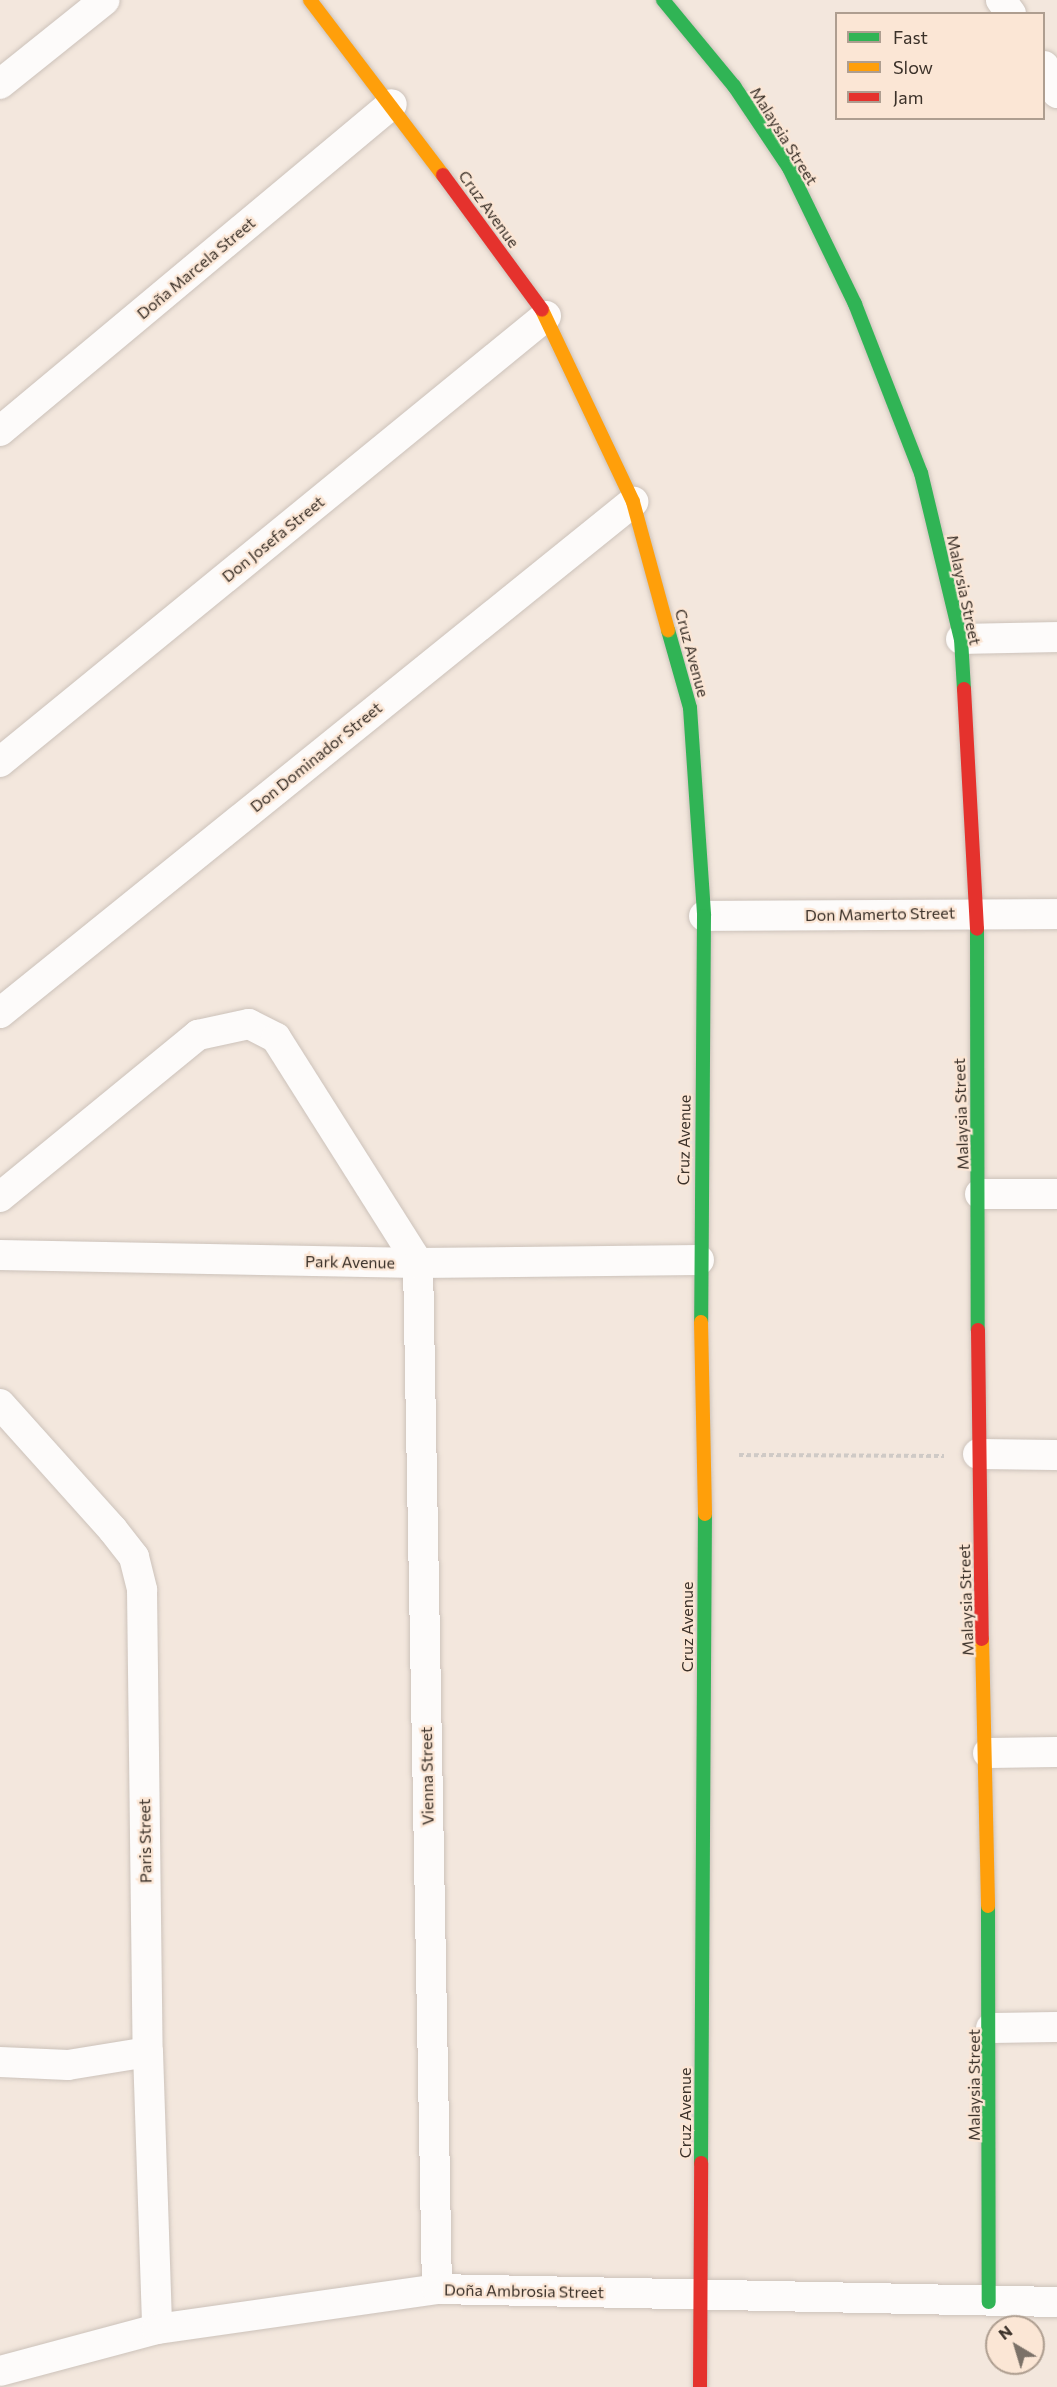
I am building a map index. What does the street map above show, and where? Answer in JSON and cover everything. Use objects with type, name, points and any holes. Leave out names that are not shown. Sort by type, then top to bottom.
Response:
[{"type":"street","points":[[0,84],[105,0]]},
{"type":"street","name":"Cruz Avenue","points":[[310,0],[392,104],[546,316],[633,502],[690,708],[704,916],[699,1260],[705,1453],[700,2387]]},
{"type":"street","name":"Malaysia Street","points":[[663,0],[734,86],[789,168],[855,304],[921,473],[961,639],[977,913],[975,1072],[980,1194],[978,1454],[988,1753],[991,2028],[989,2302]]},
{"type":"street","points":[[1045,68],[1057,93]]},
{"type":"street","name":"Doña Marcela Street","points":[[0,431],[392,104]]},
{"type":"street","name":"Don Josefa Street","points":[[0,762],[546,316]]},
{"type":"street","name":"Don Dominador Street","points":[[0,1013],[633,502]]},
{"type":"street","points":[[961,639],[1057,637]]},
{"type":"street","name":"Don Mamerto Street","points":[[704,916],[1057,914]]},
{"type":"street","points":[[0,1197],[198,1035],[249,1024],[276,1038],[418,1263]]},
{"type":"street","points":[[980,1194],[1057,1194]]},
{"type":"street","name":"Park Avenue","points":[[0,1255],[418,1263],[699,1260]]},
{"type":"street","name":"Vienna Street","points":[[418,1263],[437,2289]]},
{"type":"street","name":"Paris Street","points":[[0,1404],[113,1530],[134,1557],[142,1590],[148,2052],[157,2329]]},
{"type":"street","points":[[978,1454],[1057,1455]]},
{"type":"street","points":[[988,1753],[1057,1752]]},
{"type":"street","points":[[991,2028],[1057,2027]]},
{"type":"street","points":[[0,2062],[68,2065],[148,2052]]},
{"type":"street","name":"Doña Ambrosia Street","points":[[0,2371],[157,2329],[437,2289],[1057,2302]]},
{"type":"path","points":[[705,1453],[917,1457],[978,1454]]},
{"type":"traffic: fast","points":[[663,0],[734,86],[789,168],[855,304],[921,473],[961,639],[964,689]]},
{"type":"traffic: fast","points":[[668,630],[690,708],[704,916],[701,1322]]},
{"type":"traffic: fast","points":[[977,929],[978,1330]]},
{"type":"traffic: fast","points":[[701,2163],[705,1514]]},
{"type":"traffic: fast","points":[[988,1906],[989,2302]]},
{"type":"traffic: slow","points":[[310,0],[443,175]]},
{"type":"traffic: slow","points":[[542,310],[633,502],[668,630]]},
{"type":"traffic: slow","points":[[701,1322],[705,1514]]},
{"type":"traffic: slow","points":[[982,1639],[988,1906]]},
{"type":"traffic: jam","points":[[443,175],[542,310]]},
{"type":"traffic: jam","points":[[964,689],[977,929]]},
{"type":"traffic: jam","points":[[978,1330],[982,1639]]},
{"type":"traffic: jam","points":[[700,2387],[701,2163]]}]
